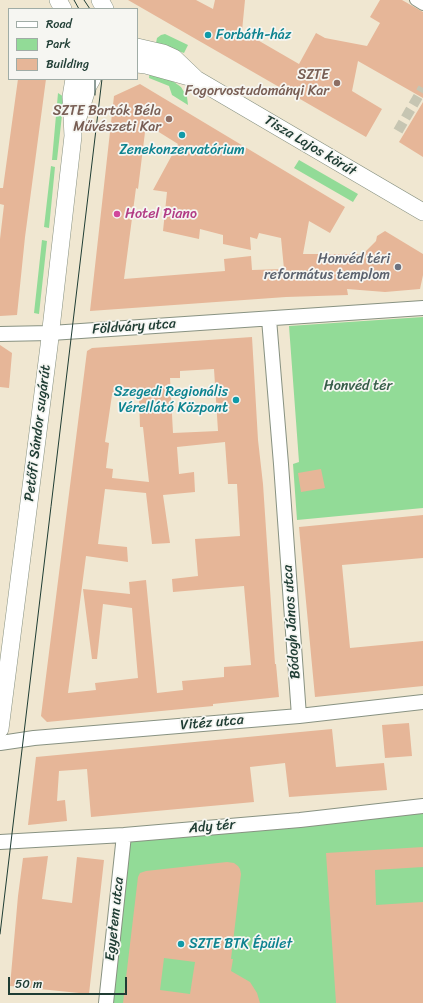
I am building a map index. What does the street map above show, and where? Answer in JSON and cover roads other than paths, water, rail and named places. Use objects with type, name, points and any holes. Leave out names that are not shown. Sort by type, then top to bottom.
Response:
[{"type":"street","points":[[415,0],[423,5]]},
{"type":"street","name":"Tisza Lajos körút","points":[[138,47],[163,53],[174,58],[196,79],[423,212]]},
{"type":"street","name":"Tisza Lajos körút","points":[[138,64],[196,79]]},
{"type":"street","name":"Petőfi Sándor sugárút","points":[[0,729],[51,333],[73,136],[71,97],[74,80]]},
{"type":"street","name":"Petőfi Sándor sugárút","points":[[73,136],[88,86],[91,80]]},
{"type":"street","points":[[269,319],[423,308]]},
{"type":"street","name":"Földváry utca","points":[[0,334],[51,333],[269,319]]},
{"type":"street","name":"Bódogh János utca","points":[[269,319],[286,528],[299,716]]},
{"type":"street","name":"Vitéz utca","points":[[0,743],[34,738],[299,716],[423,702]]},
{"type":"street","name":"Ady tér","points":[[0,842],[124,835],[300,820],[423,806]]},
{"type":"street","name":"Egyetem utca","points":[[106,1003],[124,835]]},
{"type":"tunnel","points":[[398,131],[423,88]]},
{"type":"tram line","points":[[74,0],[78,8]]},
{"type":"tram line","points":[[84,0],[89,8]]},
{"type":"tram line","points":[[95,80],[95,95]]},
{"type":"tram line","points":[[0,934],[102,80]]},
{"type":"place","name":"Forbáth-ház","points":[[208,35]]},
{"type":"place","name":"SZTE Fogorvostudományi Kar","points":[[337,83]]},
{"type":"place","name":"SZTE Bartók Béla Művészeti Kar","points":[[169,119]]},
{"type":"place","name":"Zenekonzervatórium","points":[[182,135]]},
{"type":"place","name":"Hotel Piano","points":[[117,214]]},
{"type":"place","name":"Honvéd téri református templom","points":[[398,267]]},
{"type":"place","name":"Szegedi Regionális Vérellátó Központ","points":[[236,400]]},
{"type":"place","name":"SZTE BTK Épület","points":[[181,944]]},
{"type":"park label","name":"Honvéd tér","points":[[358,386]]}]
